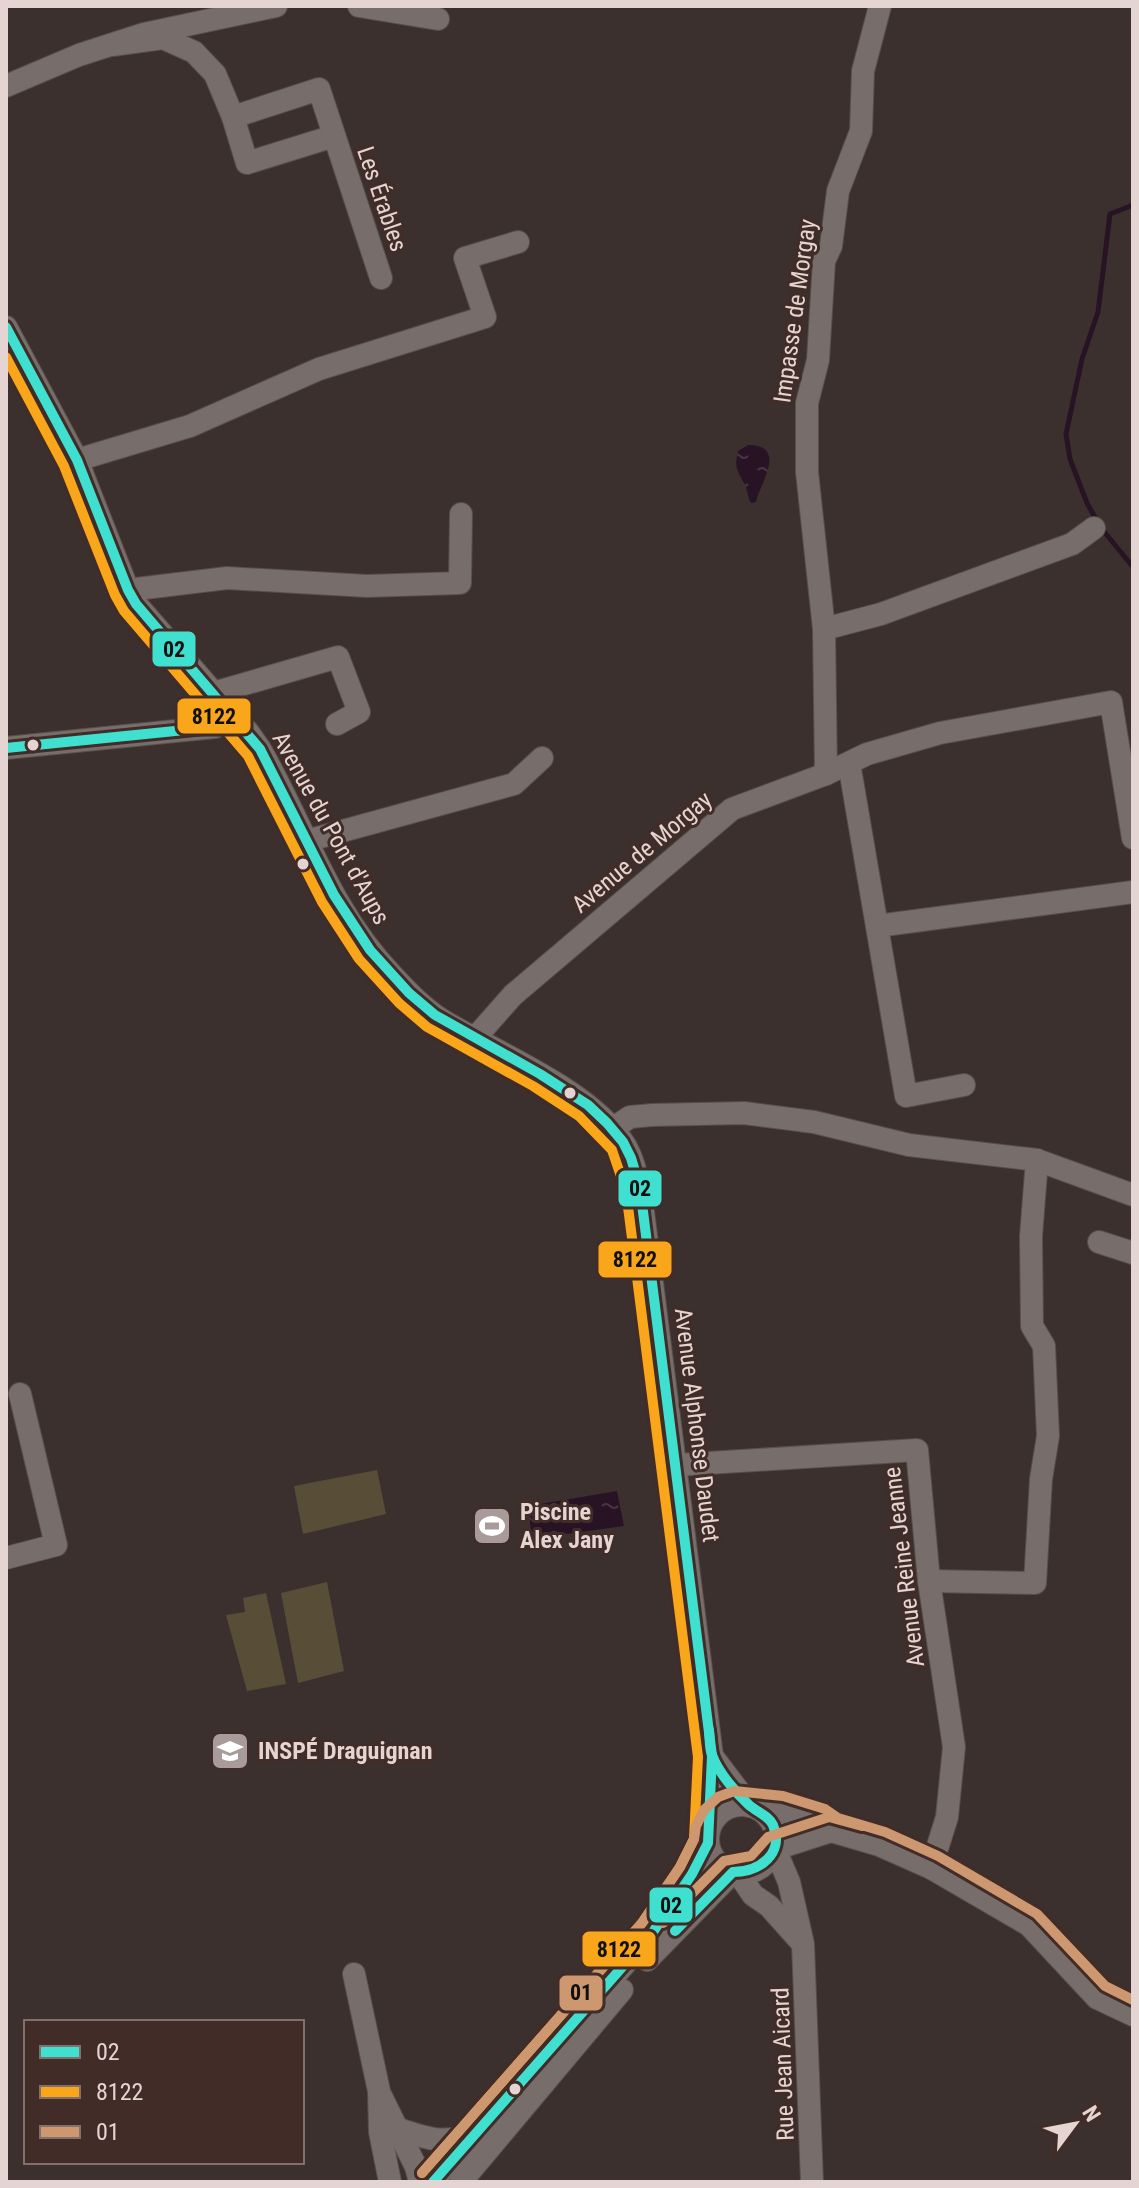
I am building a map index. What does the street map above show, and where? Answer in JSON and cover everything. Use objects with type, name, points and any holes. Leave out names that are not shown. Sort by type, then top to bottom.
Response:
[{"type":"street","points":[[6,86],[79,55],[144,34],[276,6]]},
{"type":"street","points":[[359,6],[438,19]]},
{"type":"street","name":"Impasse de Morgay","points":[[824,629],[807,472],[807,403],[818,360],[824,261],[831,246],[838,191],[861,131],[863,71],[880,6]]},
{"type":"street","name":"Les Érables","points":[[112,45],[163,38],[194,52],[215,74],[247,163],[334,136]]},
{"type":"street","name":"Les Érables","points":[[233,117],[319,89],[381,278]]},
{"type":"street","points":[[77,460],[190,426],[319,369],[485,317],[465,258],[518,242]]},
{"type":"street","name":"Avenue du Pont d'Aups","points":[[6,327],[77,460],[128,590],[145,618],[238,720],[270,766],[332,894],[367,947],[416,999],[439,1018],[475,1038]]},
{"type":"street","points":[[128,590],[227,578],[367,586],[460,583],[461,514]]},
{"type":"street","points":[[826,774],[824,629],[881,614],[1072,544],[1094,528]]},
{"type":"street","points":[[213,693],[338,657],[359,712],[337,724]]},
{"type":"street","name":"Avenue de Morgay","points":[[475,1038],[513,995],[732,809],[826,774],[867,754],[940,733],[1111,702],[1133,838]]},
{"type":"street","points":[[6,748],[215,727],[238,720]]},
{"type":"street","points":[[306,841],[514,784],[542,758]]},
{"type":"street","points":[[849,763],[906,1096],[964,1085]]},
{"type":"street","points":[[877,926],[1133,892]]},
{"type":"street","name":"Avenue Alphonse Daudet","points":[[475,1038],[570,1094],[597,1114],[624,1143],[640,1188],[712,1756],[709,1836]]},
{"type":"street","points":[[612,1129],[630,1117],[744,1113],[814,1122],[909,1145],[1037,1160],[1133,1195]]},
{"type":"street","points":[[929,1581],[1035,1583],[1041,1479],[1048,1436],[1044,1346],[1032,1326],[1031,1236],[1037,1160]]},
{"type":"street","points":[[1099,1242],[1133,1253]]},
{"type":"street","points":[[6,1558],[56,1545],[20,1394]]},
{"type":"street","name":"Avenue Reine Jeanne","points":[[676,1465],[917,1450],[929,1581],[954,1747],[947,1817],[931,1868]]},
{"type":"street","points":[[712,1756],[774,1827],[775,1849]]},
{"type":"street","points":[[433,2182],[653,1932],[692,1874],[715,1818],[725,1809],[737,1805],[780,1810],[821,1822],[831,1831],[879,1845],[931,1868],[1029,1925],[1097,1998],[1133,2015]]},
{"type":"street","points":[[461,2182],[656,1949],[713,1894],[736,1873],[761,1868],[775,1849],[831,1831]]},
{"type":"street","points":[[709,1836],[712,1855],[720,1865],[736,1873],[753,1895],[769,1906],[803,1944]]},
{"type":"street","name":"Rue Jean Aicard","points":[[775,1849],[789,1882],[803,1944],[812,2182]]},
{"type":"street","points":[[713,1894],[753,1895]]},
{"type":"street","points":[[354,1974],[379,2091],[380,2132],[390,2182]]},
{"type":"street","points":[[379,2091],[416,2167],[420,2182]]},
{"type":"street","points":[[398,2129],[431,2140],[444,2141],[475,2135]]},
{"type":"shaded area","points":[[377,1470],[386,1514],[303,1534],[294,1486]]},
{"type":"shaded area","points":[[327,1582],[344,1671],[298,1683],[281,1593]]},
{"type":"shaded area","points":[[266,1593],[286,1684],[247,1691],[226,1615],[245,1612],[243,1598]]},
{"type":"water","points":[[748,445],[760,447],[767,452],[769,459],[756,502],[751,503],[736,465],[738,451]]},
{"type":"water","points":[[617,1491],[624,1526],[532,1539],[528,1506]]},
{"type":"waterway","points":[[1097,521],[1070,459],[1066,434],[1082,359],[1098,312],[1110,214],[1133,205]]},
{"type":"waterway","points":[[1102,529],[1133,567]]},
{"type":"transit line","name":"02","points":[[6,327],[77,460],[136,604],[260,749],[334,895],[370,950],[409,993],[435,1015],[588,1105],[623,1142],[640,1188],[712,1756],[708,1843],[692,1874],[653,1932],[433,2182]]},
{"type":"transit line","name":"8122","points":[[6,357],[64,466],[124,611],[248,756],[322,902],[359,959],[399,1003],[427,1027],[533,1086],[579,1116],[612,1150],[626,1191],[698,1757],[694,1839],[680,1867],[642,1923],[422,2173]]},
{"type":"transit line","name":"02","points":[[6,748],[215,727],[238,720]]},
{"type":"transit line","name":"02","points":[[675,1931],[733,1872],[760,1865],[775,1845],[776,1835],[771,1822],[744,1800],[718,1768],[711,1752],[709,1730]]},
{"type":"transit line","name":"01","points":[[422,2173],[642,1923],[680,1867],[704,1810],[718,1797],[734,1791],[783,1796],[825,1809],[838,1818],[885,1832],[938,1856],[1037,1914],[1105,1986],[1133,2000]]},
{"type":"transit line","name":"01","points":[[663,1923],[724,1861],[751,1856],[768,1837],[829,1817],[862,1826]]},
{"type":"place","name":"Piscine Alex Jany","points":[[492,1526]]},
{"type":"place","name":"INSPÉ Draguignan","points":[[230,1751]]}]
